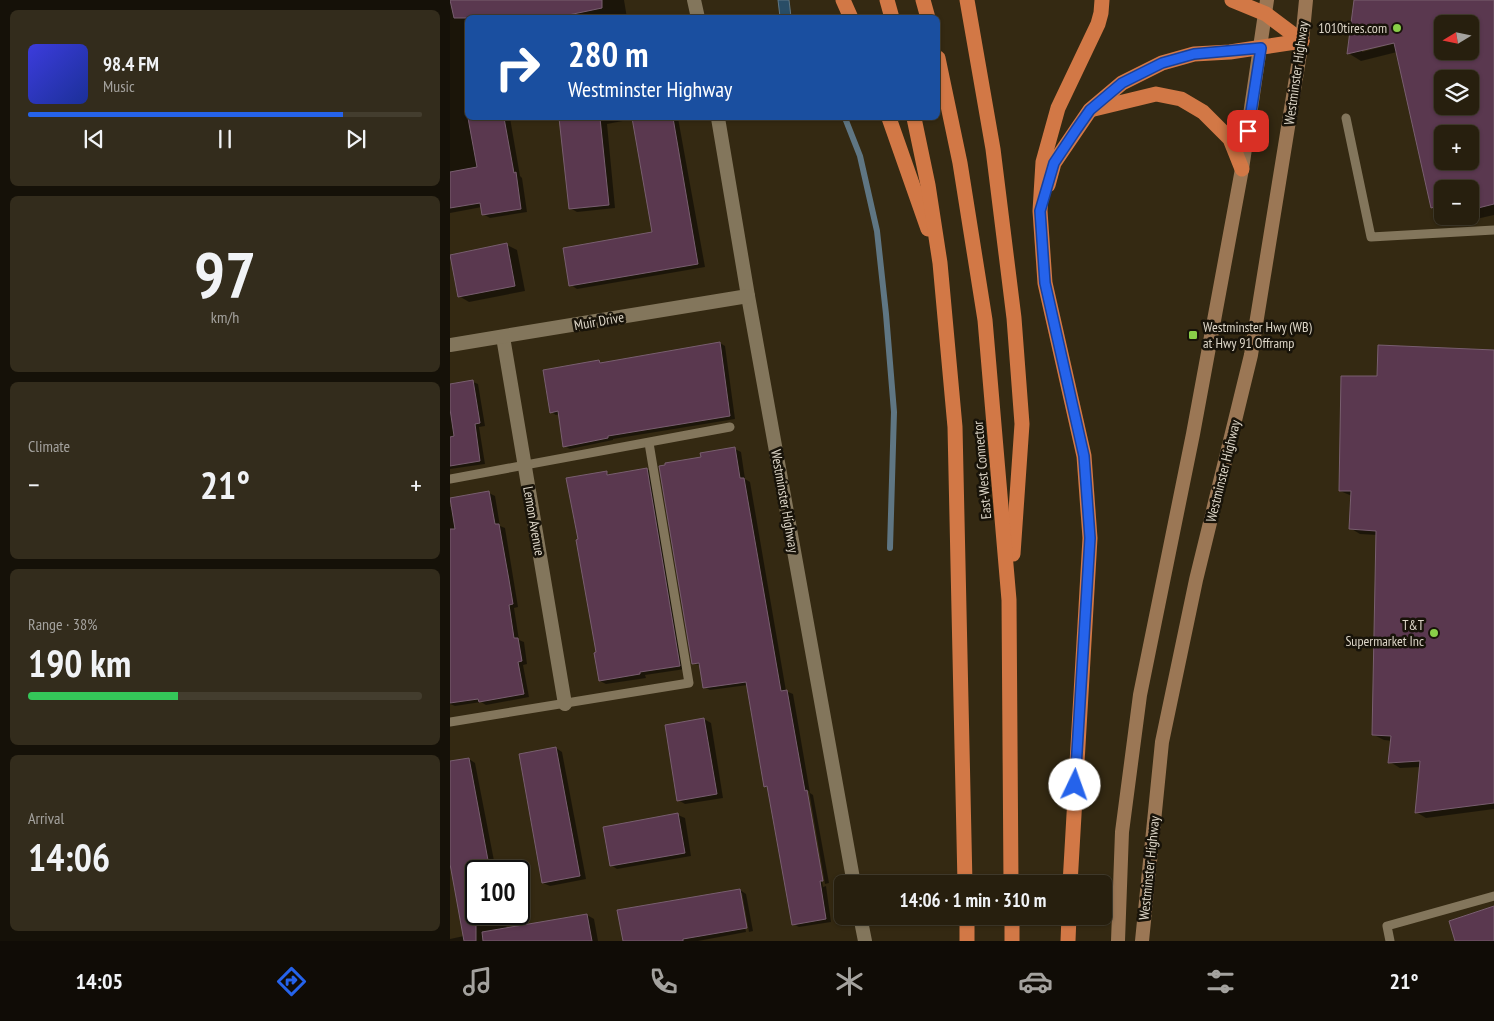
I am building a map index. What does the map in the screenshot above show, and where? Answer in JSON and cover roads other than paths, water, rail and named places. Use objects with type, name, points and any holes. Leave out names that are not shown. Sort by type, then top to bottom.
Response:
[{"type":"highway","points":[[844,0],[850,15]]},
{"type":"highway","points":[[887,0],[891,15]]},
{"type":"highway","points":[[923,0],[927,15]]},
{"type":"highway","points":[[967,0],[993,149],[1014,318],[1022,415],[1009,600]]},
{"type":"highway","points":[[1071,875],[1090,538],[1084,456],[1045,283],[1040,211],[1043,162],[1058,108],[1098,24],[1102,0]]},
{"type":"highway","points":[[1232,0],[1266,7],[1302,41]]},
{"type":"highway","points":[[1040,211],[1054,163],[1090,110],[1122,83],[1162,63],[1194,54],[1261,48],[1302,41]]},
{"type":"highway","name":"East-West Connector","points":[[940,68],[960,163],[985,320],[1009,600],[1012,875]]},
{"type":"highway","points":[[1090,110],[1156,94],[1181,99],[1203,112],[1230,139],[1242,170]]},
{"type":"highway","points":[[890,120],[940,263]]},
{"type":"highway","name":"East-West Connector","points":[[914,120],[928,185],[940,263],[955,427],[965,875]]},
{"type":"highway","points":[[966,925],[967,941]]},
{"type":"highway","points":[[1012,925],[1012,941]]},
{"type":"highway","points":[[1068,941],[1069,925]]},
{"type":"main road","name":"Westminster Highway","points":[[1142,937],[1162,742],[1196,580],[1251,355],[1302,41],[1306,0]]},
{"type":"main road","name":"Westminster Highway","points":[[1118,941],[1122,832],[1140,695],[1191,444],[1242,170],[1266,7]]},
{"type":"main road","points":[[1142,937],[1155,941]]},
{"type":"street","points":[[694,0],[697,15]]},
{"type":"street","name":"Westminster Highway","points":[[718,120],[748,296],[852,875]]},
{"type":"street","name":"Muir Drive","points":[[450,346],[748,296]]},
{"type":"street","name":"Lemon Avenue","points":[[503,338],[565,704]]},
{"type":"street","points":[[861,925],[864,941]]},
{"type":"lane","points":[[1346,118],[1371,237],[1494,230]]},
{"type":"lane","points":[[450,479],[730,427]]},
{"type":"lane","points":[[450,722],[689,683],[650,443]]},
{"type":"lane","points":[[1390,941],[1387,926],[1494,896]]},
{"type":"water","points":[[778,0],[789,0],[791,15],[780,15]]},
{"type":"waterway","points":[[846,120],[860,156],[877,231],[886,314],[894,412],[890,548]]},
{"type":"place","name":"1010tires.com","points":[[1397,28]]},
{"type":"place","name":"Westminster Hwy (WB) at Hwy 91 Offramp","points":[[1193,335]]},
{"type":"place","name":"T&T Supermarket Inc","points":[[1434,633]]}]
